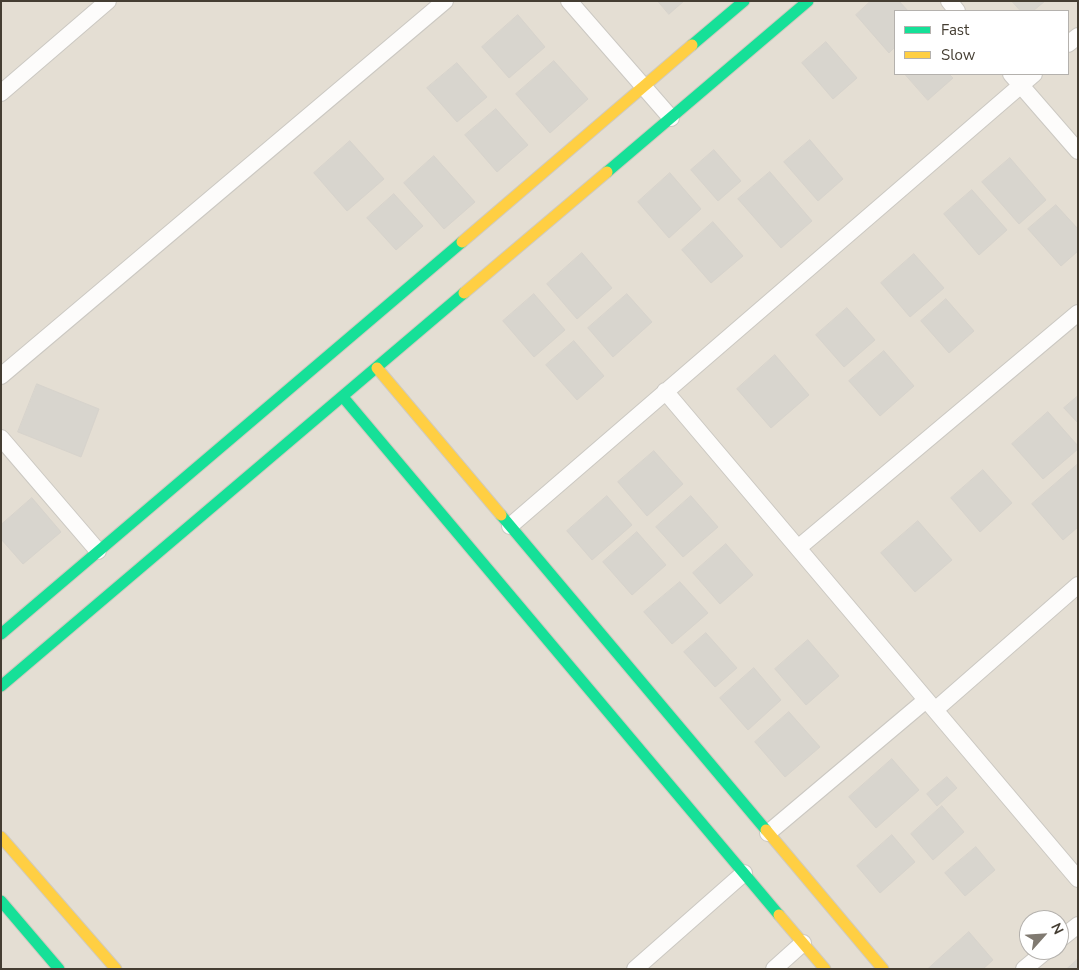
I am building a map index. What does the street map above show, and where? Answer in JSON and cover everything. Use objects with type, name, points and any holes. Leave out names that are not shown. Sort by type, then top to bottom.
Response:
[{"type":"street","points":[[1,93],[108,1]]},
{"type":"street","points":[[1,376],[445,1]]},
{"type":"street","points":[[569,1],[671,118]]},
{"type":"street","points":[[1,634],[744,1]]},
{"type":"street","points":[[1,686],[808,1]]},
{"type":"street","points":[[510,526],[1016,79],[1030,75]]},
{"type":"street","points":[[1016,79],[1078,151]]},
{"type":"street","points":[[798,548],[1078,313]]},
{"type":"street","points":[[377,368],[883,969]]},
{"type":"street","points":[[665,391],[1078,879]]},
{"type":"street","points":[[343,396],[825,969]]},
{"type":"street","points":[[1,438],[98,551]]},
{"type":"street","points":[[768,832],[930,705],[1078,585]]},
{"type":"street","points":[[1,837],[116,969]]},
{"type":"street","points":[[635,969],[744,873]]},
{"type":"street","points":[[1,901],[59,969]]},
{"type":"street","points":[[774,969],[803,943]]},
{"type":"street","points":[[1024,969],[1035,960]]},
{"type":"shaded area","points":[[1,1],[1078,1],[1078,969],[1,969]]},
{"type":"building","points":[[658,1],[684,1],[669,14]]},
{"type":"building","points":[[871,1],[899,1],[907,10],[894,10],[894,48],[889,53],[856,15]]},
{"type":"building","points":[[1012,1],[1045,1],[1034,10],[1020,10]]},
{"type":"building","points":[[518,15],[545,47],[509,78],[482,47]]},
{"type":"building","points":[[826,42],[857,78],[833,99],[802,63]]},
{"type":"building","points":[[554,61],[588,99],[550,133],[516,94]]},
{"type":"building","points":[[457,63],[487,97],[457,122],[427,88]]},
{"type":"building","points":[[906,75],[950,75],[953,78],[928,100]]},
{"type":"building","points":[[496,109],[528,145],[497,172],[465,135]]},
{"type":"building","points":[[810,140],[843,179],[818,201],[784,162]]},
{"type":"building","points":[[350,141],[384,179],[347,211],[314,173]]},
{"type":"building","points":[[714,150],[741,181],[718,201],[691,170]]},
{"type":"building","points":[[434,156],[475,202],[444,229],[404,183]]},
{"type":"building","points":[[1010,158],[1046,200],[1019,224],[982,182]]},
{"type":"building","points":[[770,172],[812,221],[781,248],[738,199]]},
{"type":"building","points":[[670,173],[701,209],[669,238],[638,202]]},
{"type":"building","points":[[972,190],[1007,230],[979,255],[944,214]]},
{"type":"building","points":[[394,194],[423,226],[396,250],[367,218]]},
{"type":"building","points":[[1056,205],[1078,229],[1078,251],[1061,266],[1028,229]]},
{"type":"building","points":[[713,222],[743,256],[711,283],[682,250]]},
{"type":"building","points":[[582,253],[612,288],[577,319],[547,284]]},
{"type":"building","points":[[914,254],[944,288],[910,317],[881,283]]},
{"type":"building","points":[[534,294],[565,330],[534,357],[503,321]]},
{"type":"building","points":[[627,294],[652,322],[613,357],[588,328]]},
{"type":"building","points":[[946,299],[974,331],[949,353],[921,321]]},
{"type":"building","points":[[847,308],[875,340],[844,367],[816,335]]},
{"type":"building","points":[[574,341],[604,376],[577,400],[546,365]]},
{"type":"building","points":[[884,351],[914,386],[880,416],[849,381]]},
{"type":"building","points":[[775,355],[809,395],[771,428],[737,389]]},
{"type":"building","points":[[37,384],[99,409],[81,457],[18,432]]},
{"type":"building","points":[[1078,396],[1078,423],[1064,408]]},
{"type":"building","points":[[1048,412],[1078,446],[1078,449],[1043,479],[1012,444]]},
{"type":"building","points":[[654,451],[683,484],[647,516],[618,482]]},
{"type":"building","points":[[1078,464],[1078,527],[1063,540],[1032,504]]},
{"type":"building","points":[[983,470],[1012,503],[980,532],[951,498]]},
{"type":"building","points":[[607,496],[632,525],[592,560],[567,531]]},
{"type":"building","points":[[691,496],[718,527],[683,557],[656,527]]},
{"type":"building","points":[[32,498],[61,532],[23,564],[1,539],[1,525]]},
{"type":"building","points":[[918,521],[952,560],[915,592],[881,553]]},
{"type":"building","points":[[637,532],[666,565],[632,595],[603,562]]},
{"type":"building","points":[[726,544],[753,575],[720,604],[693,573]]},
{"type":"building","points":[[680,582],[708,613],[672,644],[644,612]]},
{"type":"building","points":[[706,633],[737,668],[715,687],[684,652]]},
{"type":"building","points":[[808,640],[839,676],[806,705],[775,669]]},
{"type":"building","points":[[754,668],[781,700],[748,730],[720,698]]},
{"type":"building","points":[[789,712],[820,747],[785,777],[755,742]]},
{"type":"building","points":[[892,759],[919,790],[876,828],[849,797]]},
{"type":"building","points":[[947,777],[957,788],[937,806],[927,794]]},
{"type":"building","points":[[942,806],[964,832],[933,860],[911,834]]},
{"type":"building","points":[[892,835],[915,862],[880,893],[857,866]]},
{"type":"building","points":[[976,847],[995,870],[965,896],[945,873]]},
{"type":"building","points":[[969,932],[993,960],[983,969],[928,969]]},
{"type":"building","points":[[1078,959],[1078,969],[1067,969]]},
{"type":"traffic: fast","points":[[692,45],[744,1]]},
{"type":"traffic: fast","points":[[607,172],[808,1]]},
{"type":"traffic: fast","points":[[1,634],[462,242]]},
{"type":"traffic: fast","points":[[1,686],[464,293]]},
{"type":"traffic: fast","points":[[343,397],[779,915]]},
{"type":"traffic: fast","points":[[501,515],[766,830]]},
{"type":"traffic: fast","points":[[1,901],[59,969]]},
{"type":"traffic: slow","points":[[462,242],[692,45]]},
{"type":"traffic: slow","points":[[464,293],[607,172]]},
{"type":"traffic: slow","points":[[377,368],[501,515]]},
{"type":"traffic: slow","points":[[766,830],[883,969]]},
{"type":"traffic: slow","points":[[1,837],[116,969]]},
{"type":"traffic: slow","points":[[779,915],[825,969]]}]
